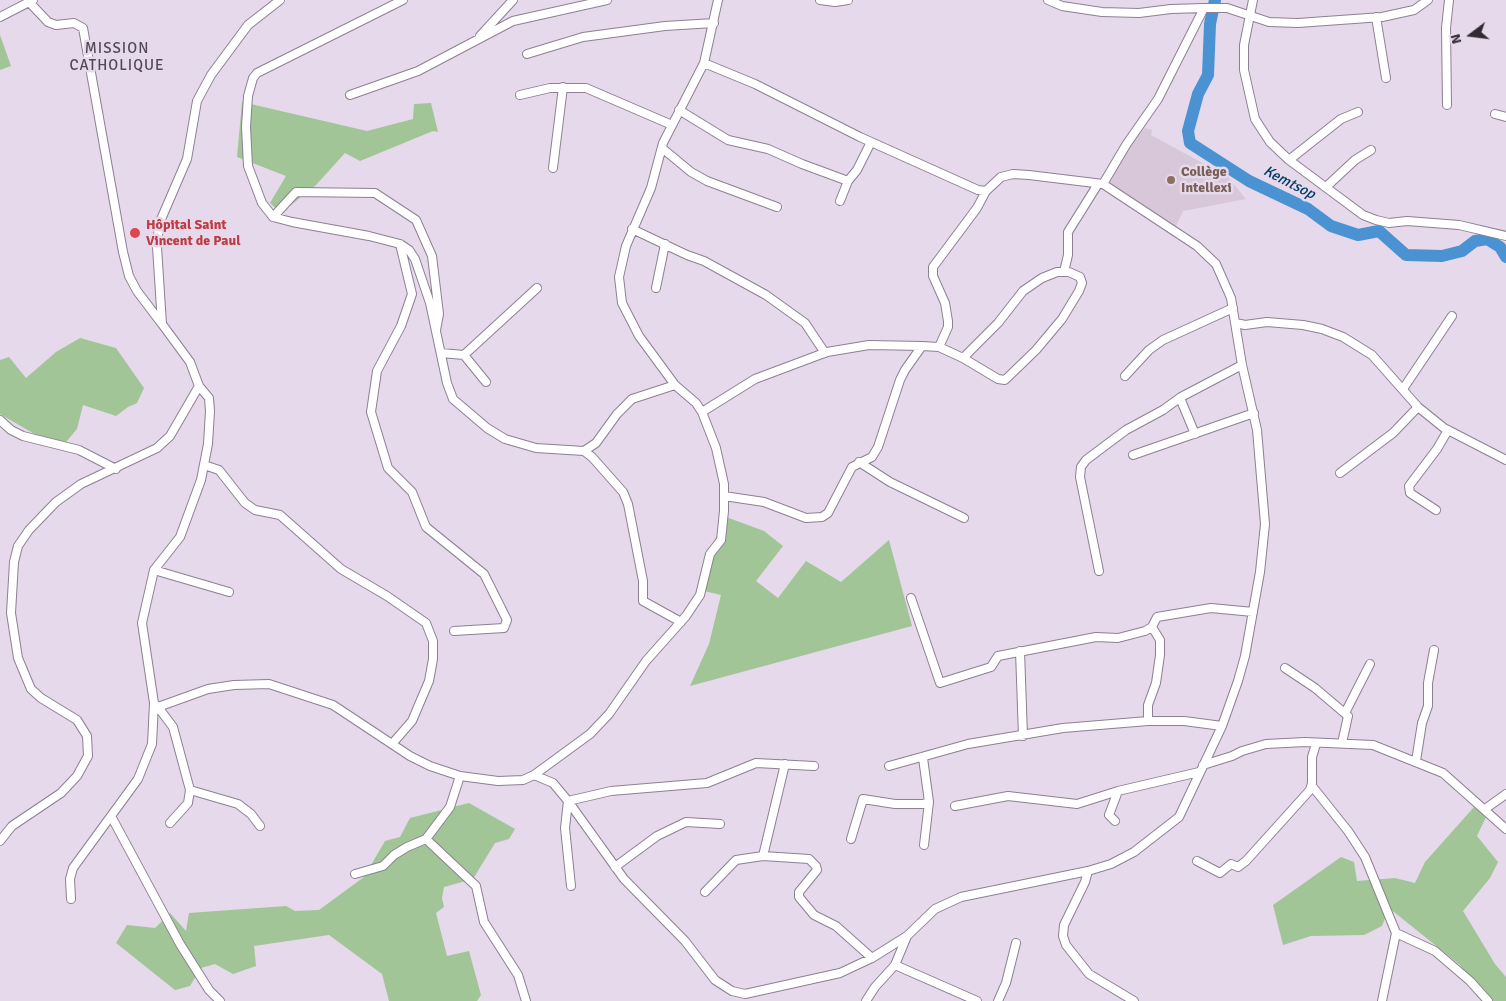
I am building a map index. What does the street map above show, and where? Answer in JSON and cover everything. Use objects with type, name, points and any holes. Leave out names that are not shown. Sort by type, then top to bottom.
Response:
[{"type":"street","points":[[162,324],[157,247],[159,224],[187,159],[197,101],[211,75],[248,25],[280,0]]},
{"type":"street","points":[[403,0],[257,73],[253,78],[248,96],[246,127],[248,166],[262,203],[273,217],[400,244],[409,250],[415,260],[430,303],[453,399],[487,428],[520,445],[584,451],[592,457],[623,492],[628,504],[643,581],[644,603],[681,622]]},
{"type":"street","points":[[475,41],[513,0]]},
{"type":"street","points":[[350,94],[418,71],[513,21],[607,0]]},
{"type":"street","points":[[156,705],[208,689],[234,685],[270,684],[333,705],[392,744],[430,766],[460,776],[498,781],[523,780],[534,775],[590,734],[609,714],[646,660],[681,622],[700,595],[710,554],[721,540],[724,496],[716,448],[702,412],[696,403],[675,385],[639,336],[622,303],[619,277],[632,229],[652,188],[662,148],[679,110],[704,63],[718,0]]},
{"type":"street","points":[[820,0],[835,2],[848,0]]},
{"type":"street","points":[[1048,0],[1062,6],[1102,12],[1139,14],[1171,9],[1222,8],[1278,23],[1376,17],[1414,10],[1428,0]]},
{"type":"street","points":[[1253,0],[1249,14],[1243,60],[1252,108],[1264,136],[1289,160],[1363,215],[1376,220],[1389,223],[1407,221],[1459,225],[1506,236]]},
{"type":"street","points":[[1447,106],[1446,39],[1449,0]]},
{"type":"street","points":[[0,17],[32,1],[48,22],[56,25],[74,23],[83,28],[122,252],[129,276],[136,291],[190,362],[199,386],[209,398],[210,405],[208,444],[201,480],[180,537],[154,570],[142,623],[156,705],[152,744],[138,779],[73,868],[70,879],[70,899]]},
{"type":"street","points":[[1064,272],[1068,255],[1068,232],[1158,99],[1206,8]]},
{"type":"street","points":[[1376,17],[1386,78]]},
{"type":"street","points":[[527,54],[582,37],[665,26],[714,23]]},
{"type":"street","points":[[704,63],[755,84],[871,142],[978,190],[986,191]]},
{"type":"street","points":[[520,95],[563,87],[586,88],[672,125]]},
{"type":"street","points":[[553,168],[563,87]]},
{"type":"street","points":[[679,110],[728,140],[776,151],[802,164],[848,181]]},
{"type":"street","points":[[1289,160],[1341,119],[1358,112]]},
{"type":"street","points":[[1495,114],[1506,118]]},
{"type":"street","points":[[840,201],[848,181],[857,170],[871,142]]},
{"type":"street","points":[[662,148],[691,172],[707,181],[778,207]]},
{"type":"street","points":[[1326,187],[1355,160],[1371,150]]},
{"type":"street","points":[[534,775],[553,784],[568,801],[615,867],[644,901],[685,941],[715,980],[732,992],[745,997],[840,973],[872,958],[907,936],[935,909],[961,897],[1103,867],[1126,856],[1171,825],[1181,814],[1222,726],[1245,656],[1265,524],[1265,501],[1254,413],[1242,365],[1233,308],[1220,271],[1205,252],[1101,184],[1013,174],[1001,178],[986,191],[977,208],[933,267],[933,276],[945,303],[948,321],[946,332],[939,347]]},
{"type":"street","points":[[273,217],[296,192],[375,194],[416,220],[432,256],[439,314],[436,334]]},
{"type":"street","points":[[632,229],[704,261],[766,295],[805,323],[825,353]]},
{"type":"street","points":[[400,244],[412,294],[401,326],[376,371],[371,412],[388,468],[412,492],[426,527],[484,574],[507,620],[504,628],[454,631]]},
{"type":"street","points":[[656,288],[665,244]]},
{"type":"street","points":[[702,412],[755,379],[825,353],[869,345],[939,347],[963,358],[1000,380],[1005,380],[1052,334],[1079,291],[1082,283],[1080,277],[1064,272],[1049,274],[1023,291],[998,323],[963,358]]},
{"type":"street","points":[[464,355],[537,288]]},
{"type":"street","points":[[1125,376],[1149,350],[1163,340],[1233,308]]},
{"type":"street","points":[[1403,389],[1452,316]]},
{"type":"street","points":[[1236,323],[1245,325],[1261,322],[1286,323],[1322,329],[1343,337],[1372,355],[1418,407],[1448,430],[1506,460]]},
{"type":"street","points":[[724,496],[764,502],[806,518],[822,517],[834,505],[850,470],[859,462],[872,457],[878,447],[900,380],[922,346]]},
{"type":"street","points":[[441,353],[464,355],[486,382]]},
{"type":"street","points":[[1099,571],[1080,477],[1081,467],[1086,460],[1126,430],[1180,398],[1242,365]]},
{"type":"street","points":[[584,451],[596,443],[617,414],[632,399],[675,385]]},
{"type":"street","points":[[0,841],[12,826],[61,793],[78,776],[88,756],[87,736],[77,720],[41,698],[31,688],[18,658],[11,613],[14,562],[18,546],[29,530],[56,502],[81,484],[157,448],[170,436],[199,386]]},
{"type":"street","points":[[1180,398],[1196,434]]},
{"type":"street","points":[[1340,473],[1393,433],[1418,407]]},
{"type":"street","points":[[1133,455],[1254,413]]},
{"type":"street","points":[[0,420],[11,430],[23,436],[79,450],[116,469]]},
{"type":"street","points":[[1436,510],[1413,496],[1409,486],[1437,450],[1448,430]]},
{"type":"street","points":[[859,462],[890,482],[964,518]]},
{"type":"street","points":[[204,465],[219,470],[245,503],[255,510],[280,515],[341,569],[426,622],[432,641],[433,659],[429,681],[412,721],[392,744]]},
{"type":"street","points":[[154,570],[229,592]]},
{"type":"street","points":[[910,598],[940,683],[991,668],[998,656],[1096,637],[1118,638],[1145,632],[1152,627],[1157,618],[1211,608],[1253,612]]},
{"type":"street","points":[[1148,721],[1148,705],[1156,683],[1160,655],[1160,640],[1152,627]]},
{"type":"street","points":[[1416,761],[1422,723],[1428,706],[1429,676],[1434,650]]},
{"type":"street","points":[[1020,652],[1023,736]]},
{"type":"street","points":[[1345,713],[1370,664]]},
{"type":"street","points":[[1286,668],[1299,676],[1345,713],[1348,720],[1342,743]]},
{"type":"street","points":[[156,705],[173,727],[190,790],[188,803],[170,823]]},
{"type":"street","points":[[889,766],[968,744],[1063,728],[1148,721],[1202,722],[1222,726]]},
{"type":"street","points":[[954,806],[1008,796],[1077,804],[1201,769],[1242,750],[1266,744],[1342,743],[1373,745],[1416,761],[1443,774],[1506,829]]},
{"type":"street","points":[[1197,861],[1220,873],[1231,864],[1240,866],[1298,805],[1312,786],[1312,757],[1316,744]]},
{"type":"street","points":[[923,758],[929,802],[924,845]]},
{"type":"street","points":[[568,801],[611,791],[708,783],[756,763],[814,766]]},
{"type":"street","points":[[764,856],[785,764]]},
{"type":"street","points":[[355,874],[383,866],[407,846],[426,839],[450,807],[460,776]]},
{"type":"street","points":[[1312,786],[1348,831],[1365,857],[1396,933],[1382,1001]]},
{"type":"street","points":[[190,790],[238,804],[251,814],[260,826]]},
{"type":"street","points":[[1115,822],[1109,815],[1118,791]]},
{"type":"street","points":[[1485,809],[1506,794]]},
{"type":"street","points":[[851,839],[863,799],[895,804],[923,804],[929,802]]},
{"type":"street","points":[[568,801],[565,828],[572,886]]},
{"type":"street","points":[[111,816],[180,944],[209,990],[220,1001]]},
{"type":"street","points":[[615,867],[657,836],[686,822],[720,824]]},
{"type":"street","points":[[426,839],[476,886],[484,922],[518,975],[526,1001]]},
{"type":"street","points":[[704,892],[736,860],[764,856],[802,858],[812,861],[817,870],[799,892],[799,897],[814,915],[836,926],[872,958]]},
{"type":"street","points":[[1088,871],[1085,882],[1064,925],[1063,936],[1066,945],[1089,974],[1134,1001]]},
{"type":"street","points":[[1396,933],[1435,951],[1470,981],[1488,1001]]},
{"type":"street","points":[[866,1001],[875,987],[895,965],[907,936]]},
{"type":"street","points":[[998,1001],[1006,983],[1016,943]]},
{"type":"street","points":[[895,965],[977,1001]]},
{"type":"shaded area","name":"Collège Intellexi","points":[[1145,128],[1152,130],[1151,135],[1228,177],[1246,199],[1183,211],[1175,228],[1116,189],[1117,187],[1110,183],[1120,159],[1126,148]]},
{"type":"green space","points":[[0,35],[11,66],[0,70]]},
{"type":"green space","points":[[242,102],[367,131],[413,119],[414,104],[431,103],[438,132],[433,131],[360,161],[345,153],[316,185],[281,213],[270,203],[286,176],[237,157]]},
{"type":"green space","points":[[80,338],[116,348],[144,388],[137,403],[116,416],[83,405],[77,429],[66,442],[38,436],[0,414],[0,360],[9,357],[26,378],[56,352]]},
{"type":"green space","points":[[726,517],[764,531],[783,546],[756,581],[778,598],[806,561],[841,582],[889,540],[912,626],[690,686],[709,644],[721,595],[700,590],[709,552]]},
{"type":"green space","points":[[469,803],[515,829],[509,839],[495,843],[473,879],[444,887],[442,898],[444,907],[436,913],[447,956],[469,951],[481,995],[477,1001],[389,1001],[382,974],[329,935],[254,946],[256,966],[233,974],[215,964],[201,968],[190,986],[175,990],[116,943],[127,925],[155,928],[170,913],[186,931],[189,913],[286,906],[295,911],[319,910],[364,877],[385,841],[400,837],[410,818]]},
{"type":"green space","points":[[1475,806],[1486,817],[1477,836],[1498,862],[1490,878],[1463,911],[1495,964],[1506,977],[1506,1001],[1482,1001],[1460,965],[1389,908],[1382,926],[1364,935],[1311,936],[1283,945],[1273,905],[1341,857],[1354,862],[1357,881],[1395,878],[1415,883],[1425,862]]},
{"type":"waterway","name":"Kemtsop","points":[[1215,0],[1210,24],[1208,75],[1198,94],[1188,131],[1190,143],[1249,181],[1308,209],[1331,226],[1358,235],[1379,231],[1406,255],[1442,256],[1462,251],[1475,241],[1487,239],[1500,247],[1506,257]]},
{"type":"place","name":"Collège Intellexi","points":[[1171,180]]},
{"type":"place","name":"Hôpital Saint Vincent de Paul","points":[[135,233]]},
{"type":"district","name":"MISSION CATHOLIQUE","points":[[117,58]]}]
